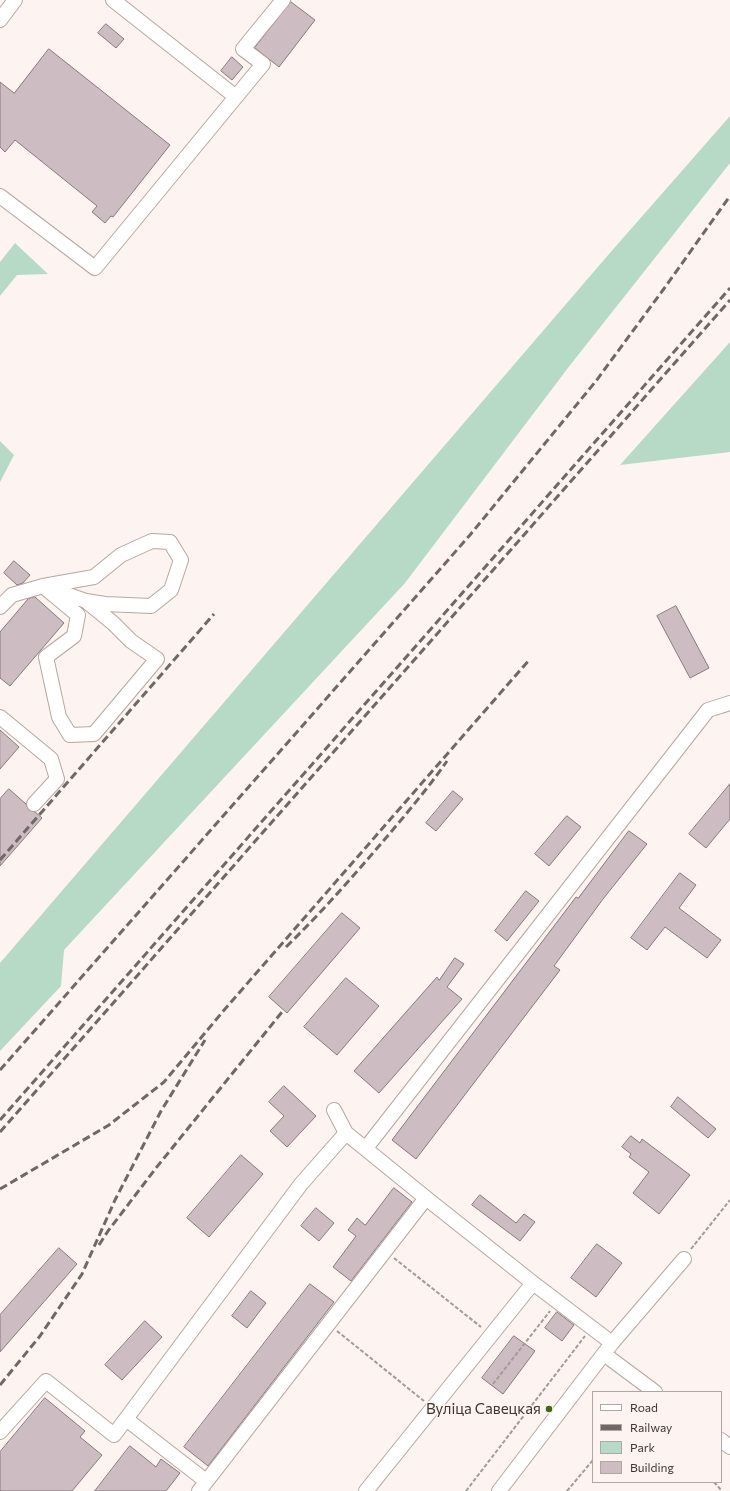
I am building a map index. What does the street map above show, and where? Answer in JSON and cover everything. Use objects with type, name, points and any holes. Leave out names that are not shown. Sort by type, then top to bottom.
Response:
[{"type":"street","points":[[0,20],[15,0]]},
{"type":"street","points":[[113,0],[236,97]]},
{"type":"street","points":[[0,196],[95,268],[263,64],[243,48],[283,0]]},
{"type":"street","points":[[0,607],[12,595],[43,586],[94,577],[121,555],[152,541],[170,542],[181,560],[171,590],[151,606],[105,604],[86,601],[43,586]]},
{"type":"street","points":[[43,586],[78,615],[74,636],[46,657],[59,717],[70,735],[94,734],[157,659],[130,641],[86,601]]},
{"type":"street","points":[[366,1148],[708,710],[730,703]]},
{"type":"street","points":[[0,717],[51,759],[57,779],[34,804]]},
{"type":"street","points":[[334,1110],[346,1133],[533,1283],[612,1342]]},
{"type":"street","points":[[0,1432],[46,1381],[114,1435],[301,1184],[346,1133]]},
{"type":"street","points":[[126,1419],[202,1486],[426,1198]]},
{"type":"street","points":[[499,1491],[612,1342],[684,1259]]},
{"type":"street","points":[[366,1491],[533,1283]]},
{"type":"street","points":[[604,1354],[654,1391]]},
{"type":"street","points":[[722,1441],[730,1447]]},
{"type":"path","points":[[684,1259],[730,1200]]},
{"type":"path","points":[[385,1251],[491,1336]]},
{"type":"path","points":[[493,1384],[557,1301]]},
{"type":"path","points":[[328,1324],[432,1409]]},
{"type":"path","points":[[466,1491],[591,1327]]},
{"type":"path","points":[[567,1491],[592,1461]]},
{"type":"path","points":[[715,1483],[722,1491]]},
{"type":"green space","points":[[730,116],[730,163],[571,364],[405,583],[64,950],[61,986],[0,1051],[0,963],[609,254]]},
{"type":"green space","points":[[15,243],[48,274],[17,275],[0,296],[0,262]]},
{"type":"green space","points":[[730,342],[730,452],[620,465]]},
{"type":"green space","points":[[0,441],[14,455],[0,482]]},
{"type":"building","points":[[291,2],[315,20],[279,67],[255,48]]},
{"type":"building","points":[[106,24],[124,39],[116,48],[98,33]]},
{"type":"building","points":[[49,49],[170,145],[113,217],[111,216],[105,223],[92,212],[97,206],[15,140],[5,152],[0,147],[0,82],[14,93]]},
{"type":"building","points":[[232,57],[243,67],[232,80],[221,71]]},
{"type":"building","points":[[14,561],[30,575],[23,583],[17,585],[4,573]]},
{"type":"building","points":[[35,597],[64,623],[10,686],[0,678],[0,632],[28,599]]},
{"type":"building","points":[[676,606],[709,668],[690,678],[657,616]]},
{"type":"building","points":[[0,730],[19,747],[0,769]]},
{"type":"building","points":[[730,784],[730,819],[706,848],[689,834]]},
{"type":"building","points":[[9,789],[26,804],[29,810],[35,812],[42,818],[0,866],[0,799]]},
{"type":"building","points":[[453,791],[463,799],[436,831],[426,823]]},
{"type":"building","points":[[567,816],[581,827],[549,866],[535,854]]},
{"type":"building","points":[[629,831],[647,844],[603,899],[554,966],[560,970],[416,1159],[392,1140],[576,897],[578,898]]},
{"type":"building","points":[[680,873],[696,885],[679,908],[721,940],[707,958],[665,927],[647,950],[631,938]]},
{"type":"building","points":[[526,891],[539,901],[507,941],[495,931]]},
{"type":"building","points":[[342,913],[360,928],[287,1013],[269,997]]},
{"type":"building","points":[[455,958],[464,964],[447,987],[462,999],[379,1093],[354,1071],[437,977],[439,980]]},
{"type":"building","points":[[346,978],[379,1006],[337,1055],[304,1027]]},
{"type":"building","points":[[284,1086],[316,1116],[287,1147],[270,1131],[284,1116],[269,1102]]},
{"type":"building","points":[[678,1097],[716,1129],[708,1138],[671,1107]]},
{"type":"building","points":[[631,1136],[640,1143],[642,1139],[690,1175],[659,1214],[633,1193],[649,1172],[629,1157],[631,1154],[622,1147]]},
{"type":"building","points":[[241,1155],[263,1174],[209,1237],[187,1218]]},
{"type":"building","points":[[394,1188],[412,1202],[351,1281],[333,1267],[356,1236],[348,1230],[357,1218],[365,1225]]},
{"type":"building","points":[[480,1195],[516,1223],[524,1214],[535,1222],[520,1241],[472,1205]]},
{"type":"building","points":[[316,1208],[334,1223],[319,1241],[301,1226]]},
{"type":"building","points":[[597,1244],[622,1263],[596,1297],[571,1278]]},
{"type":"building","points":[[59,1248],[77,1264],[0,1352],[0,1315]]},
{"type":"building","points":[[310,1284],[334,1302],[208,1466],[184,1447]]},
{"type":"building","points":[[251,1291],[266,1303],[247,1328],[232,1316]]},
{"type":"building","points":[[557,1312],[574,1325],[562,1341],[545,1328]]},
{"type":"building","points":[[145,1321],[162,1337],[122,1380],[105,1365]]},
{"type":"building","points":[[514,1336],[535,1351],[503,1394],[482,1378]]},
{"type":"building","points":[[45,1398],[85,1431],[80,1437],[102,1455],[72,1491],[0,1491],[0,1452]]},
{"type":"building","points":[[130,1446],[156,1467],[161,1459],[180,1473],[166,1491],[95,1491]]},
{"type":"railway","points":[[0,1070],[470,535],[596,381],[730,196]]},
{"type":"railway","points":[[0,1120],[730,288]]},
{"type":"railway","points":[[0,1132],[730,300]]},
{"type":"railway","points":[[0,860],[214,614]]},
{"type":"railway","points":[[0,1189],[109,1125],[164,1082],[225,1009],[530,659]]},
{"type":"railway","points":[[286,947],[368,859],[414,805],[447,761]]},
{"type":"railway","points":[[99,1245],[156,1168],[282,1012]]},
{"type":"railway","points":[[0,1385],[40,1336],[82,1274],[115,1200],[161,1111],[205,1040]]},
{"type":"place","name":"Вуліца Савецкая","points":[[549,1409]]}]
